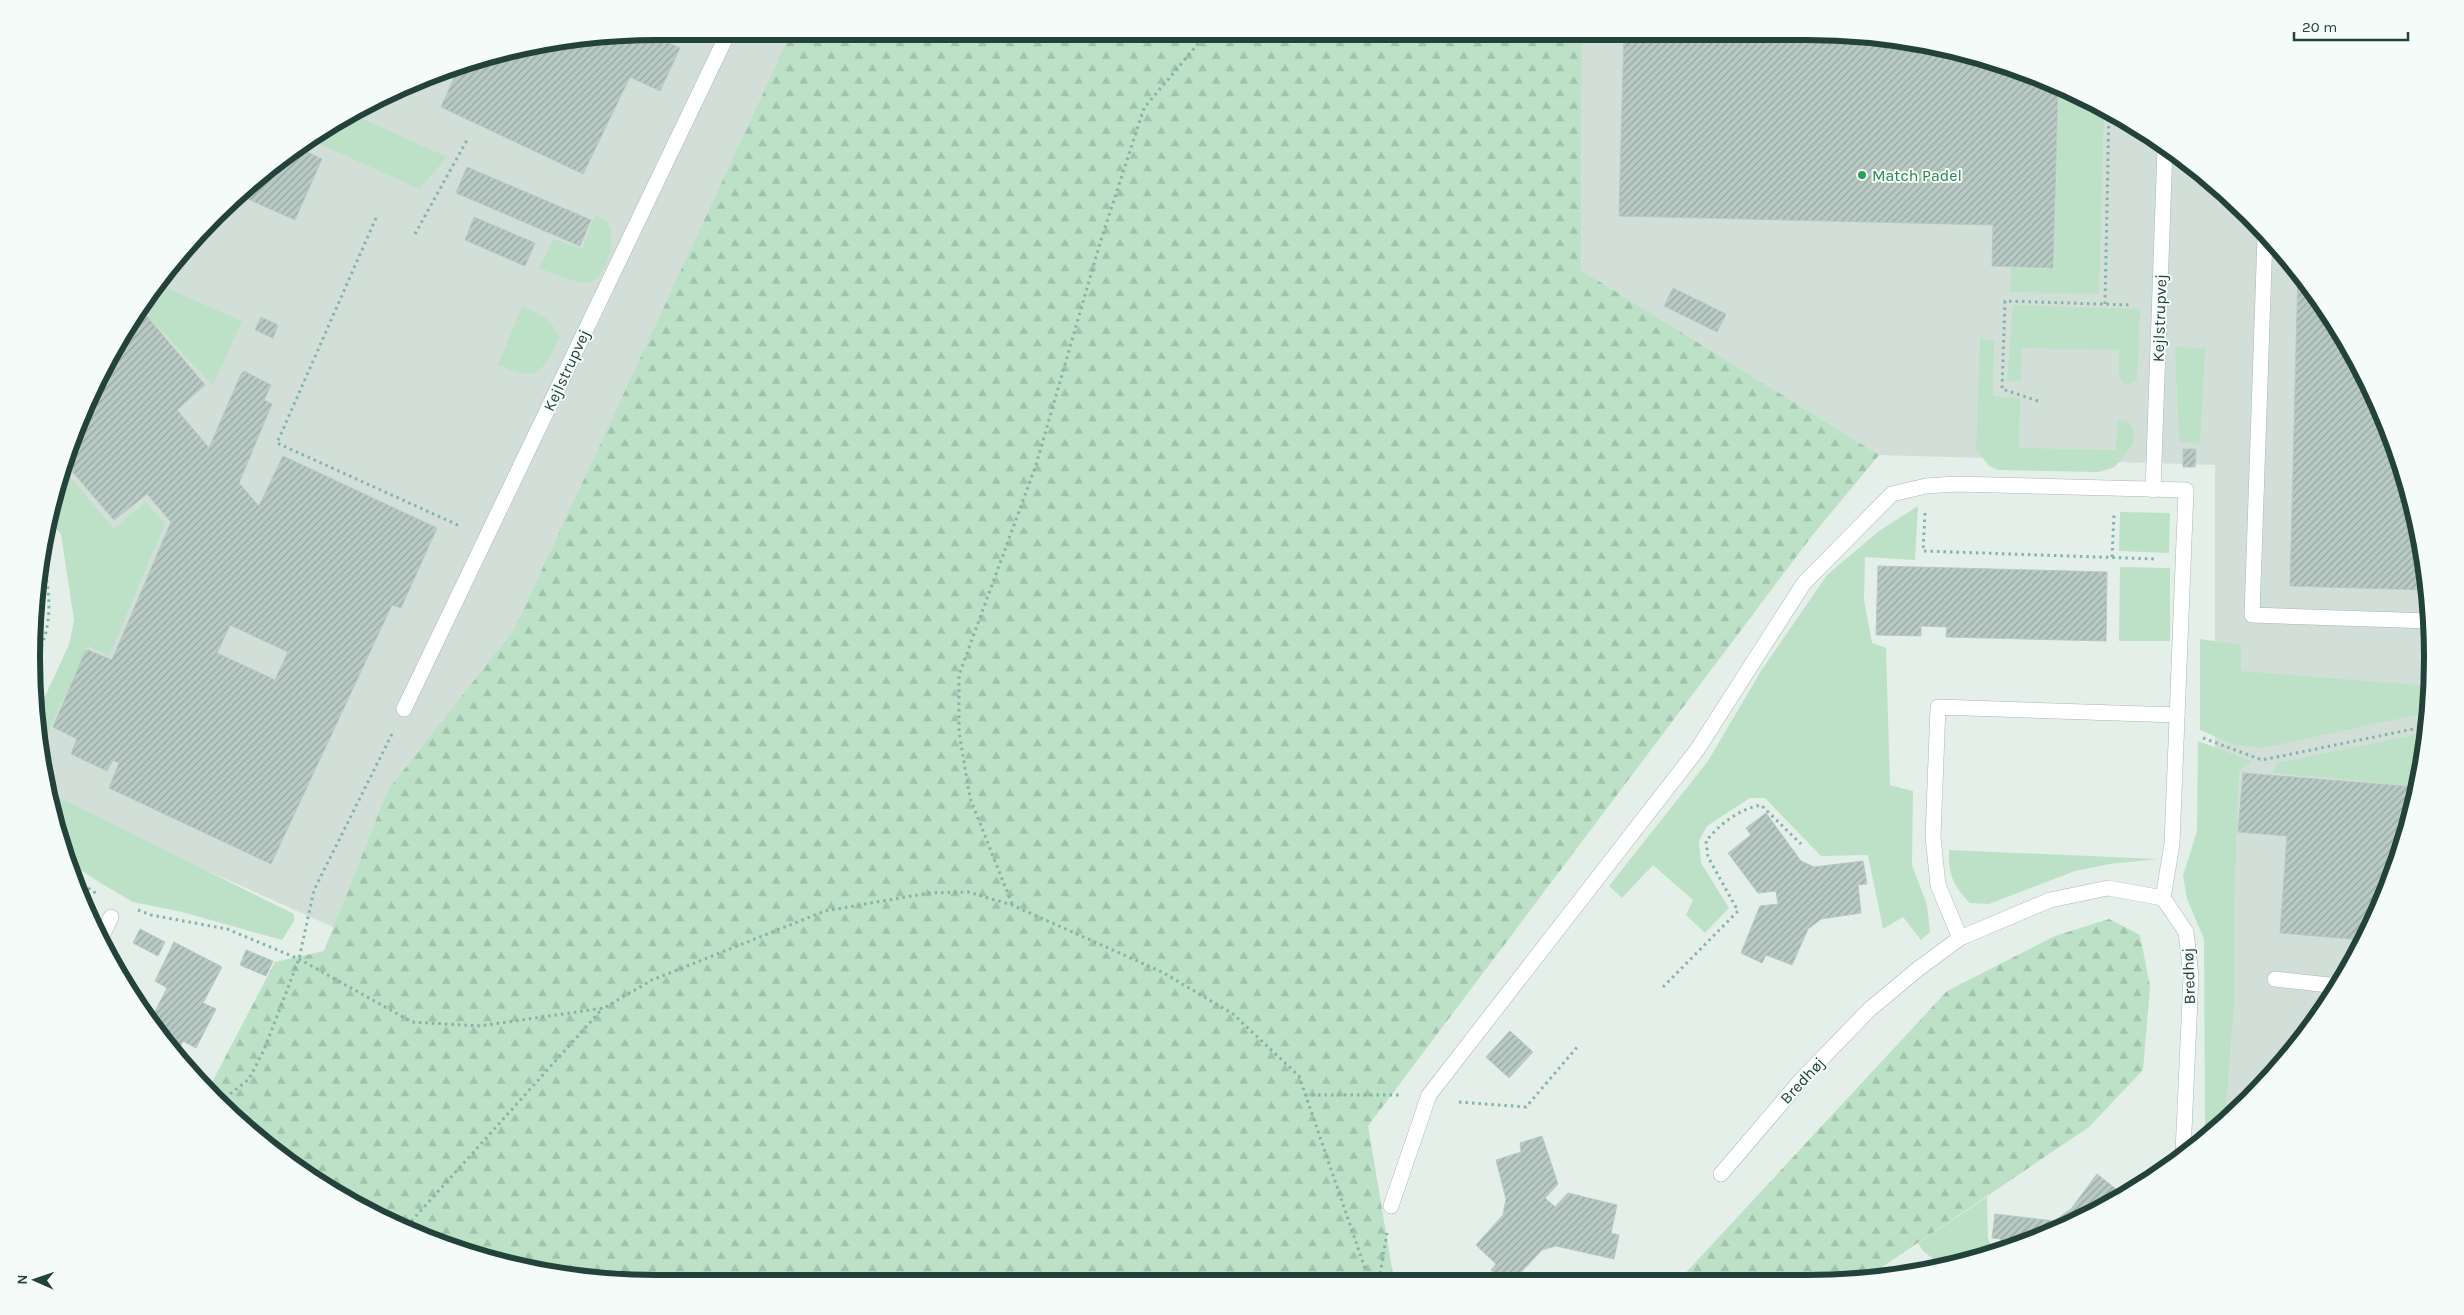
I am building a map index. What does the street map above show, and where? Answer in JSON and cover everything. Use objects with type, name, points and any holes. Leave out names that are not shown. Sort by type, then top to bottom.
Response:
[{"type":"street","name":"Kejlstrupvej","points":[[404,709],[725,40]]},
{"type":"street","name":"Kejlstrupvej","points":[[2154,490],[2164,154]]},
{"type":"street","points":[[2265,244],[2252,615],[2423,621]]},
{"type":"street","points":[[1391,1206],[1429,1095],[1697,750],[1804,583],[1892,494],[1926,486],[1956,484],[2186,490],[2172,844],[2163,898]]},
{"type":"street","points":[[1960,938],[1938,885],[1933,837],[1938,707],[2177,722]]},
{"type":"street","name":"Bredhøj","points":[[1721,1174],[1802,1079],[1870,1010],[1918,969],[1960,938],[2050,900],[2108,888],[2163,898],[2186,932],[2191,976],[2183,1146]]},
{"type":"street","points":[[104,931],[111,917]]},
{"type":"street","points":[[2275,979],[2330,985]]},
{"type":"path","points":[[1012,905],[970,798],[959,732],[959,675],[1036,465],[1100,243],[1144,108],[1201,40]]},
{"type":"path","points":[[2105,304],[2109,120]]},
{"type":"path","points":[[415,234],[467,140]]},
{"type":"path","points":[[376,218],[277,443],[486,537]]},
{"type":"path","points":[[2038,401],[2002,389],[2005,301],[2159,306]]},
{"type":"path","points":[[1926,486],[1923,551],[2184,560]]},
{"type":"path","points":[[2112,557],[2115,488]]},
{"type":"path","points":[[40,644],[49,621],[49,587],[46,573]]},
{"type":"path","points":[[225,1098],[249,1079],[264,1050],[299,959],[314,890],[404,709]]},
{"type":"path","points":[[2177,722],[2262,760],[2420,728]]},
{"type":"path","points":[[1663,987],[1738,911],[1708,857],[1706,841],[1719,825],[1751,807],[1761,805],[1801,844]]},
{"type":"path","points":[[83,884],[103,896]]},
{"type":"path","points":[[411,1223],[604,1008],[652,980],[826,911],[929,893],[968,892],[1012,905],[1162,972],[1233,1014],[1298,1076],[1367,1275]]},
{"type":"path","points":[[135,909],[151,916],[227,929],[299,959],[412,1022],[480,1026],[604,1008]]},
{"type":"path","points":[[1306,1095],[1429,1095],[1446,1101],[1526,1107],[1578,1046]]},
{"type":"path","points":[[1380,1275],[1391,1206]]},
{"type":"shaded area","points":[[792,40],[382,949],[58,804],[45,738],[42,705],[78,625],[66,537],[58,511],[73,459],[87,421],[104,384],[144,314],[193,250],[221,221],[250,193],[314,144],[384,104],[421,87],[498,61],[537,52],[617,41]]},
{"type":"shaded area","points":[[1582,40],[1847,41],[1887,45],[1966,61],[2043,87],[2115,123],[2150,144],[2214,193],[2271,250],[2320,314],[2360,384],[2377,421],[2403,498],[2419,577],[2423,617],[2423,698],[2419,738],[2403,817],[2377,894],[2360,931],[2320,1001],[2296,1033],[2271,1065],[2211,1124],[2215,921],[2215,465],[1879,455],[1581,270]]},
{"type":"green space","points":[[788,40],[1582,40],[1581,270],[1879,455],[1811,537],[1368,1126],[1393,1275],[617,1274],[537,1263],[459,1242],[421,1228],[384,1211],[314,1171],[250,1122],[211,1084],[275,962],[324,951],[388,790],[514,630]]},
{"type":"green space","points":[[2059,94],[2104,117],[2099,294],[2010,292],[2011,268],[2054,269]]},
{"type":"green space","points":[[359,117],[447,157],[419,189],[317,142]]},
{"type":"green space","points":[[595,215],[605,220],[611,235],[610,254],[607,263],[597,278],[591,282],[580,282],[539,268],[554,239],[582,249]]},
{"type":"green space","points":[[164,287],[242,321],[213,385],[145,313]]},
{"type":"green space","points":[[2013,305],[2140,309],[2137,381],[2129,384],[2123,383],[2119,375],[2119,350],[2022,348],[2021,381],[2007,381]]},
{"type":"green space","points":[[522,307],[549,321],[559,337],[543,367],[531,373],[522,373],[498,365]]},
{"type":"green space","points":[[1980,338],[1994,341],[1993,396],[2020,398],[2019,448],[2116,450],[2118,419],[2129,422],[2134,432],[2133,444],[2115,467],[2099,472],[1998,470],[1989,466],[1976,449]]},
{"type":"green space","points":[[2175,347],[2205,348],[2200,444],[2179,441]]},
{"type":"green space","points":[[68,474],[114,529],[146,502],[165,524],[109,656],[88,646],[46,736],[46,746],[42,704],[69,645],[74,620],[61,534],[54,526]]},
{"type":"green space","points":[[1918,506],[1915,560],[1865,557],[1864,600],[1872,643],[1886,648],[1890,785],[1913,791],[1912,865],[1927,905],[1930,932],[1921,940],[1903,917],[1883,929],[1868,855],[1821,856],[1765,798],[1750,798],[1707,826],[1699,841],[1701,863],[1729,908],[1705,933],[1686,915],[1693,900],[1653,865],[1622,898],[1609,886],[1708,761],[1761,671],[1827,575],[1879,531]]},
{"type":"green space","points":[[2120,512],[2170,513],[2169,553],[2119,551]]},
{"type":"green space","points":[[2120,567],[2170,568],[2170,641],[2119,641]]},
{"type":"green space","points":[[2200,639],[2241,645],[2241,671],[2423,686],[2421,714],[2263,748],[2235,745],[2200,730]]},
{"type":"green space","points":[[2419,734],[2410,785],[2273,773],[2277,763]]},
{"type":"green space","points":[[2198,741],[2251,761],[2239,771],[2234,905],[2234,1006],[2225,1111],[2205,1129],[2204,939],[2187,899],[2183,876],[2197,831]]},
{"type":"green space","points":[[56,796],[294,914],[294,921],[282,940],[182,912],[133,902],[77,868]]},
{"type":"green space","points":[[1949,850],[2158,859],[2109,864],[2075,871],[1989,904],[1970,903],[1959,891],[1949,866]]},
{"type":"green space","points":[[2109,919],[2140,935],[2150,986],[2143,1070],[2089,1127],[1876,1271],[1806,1275],[1684,1275],[1947,991],[2055,936]]},
{"type":"green space","points":[[1987,1197],[1988,1238],[1991,1246],[1936,1261],[1923,1251],[1918,1243]]},
{"type":"building","points":[[662,40],[680,48],[660,91],[630,77],[583,174],[441,107],[456,74],[498,61],[577,45],[617,41]]},
{"type":"building","points":[[1624,40],[1806,40],[1847,41],[1887,45],[1966,61],[2005,73],[2058,94],[2053,268],[1992,266],[1993,225],[1619,216]]},
{"type":"building","points":[[305,151],[322,159],[295,220],[245,198]]},
{"type":"building","points":[[467,167],[591,220],[580,246],[456,193]]},
{"type":"building","points":[[474,217],[535,243],[525,266],[465,240]]},
{"type":"building","points":[[2298,284],[2320,314],[2341,349],[2377,421],[2403,498],[2412,537],[2420,590],[2290,586]]},
{"type":"building","points":[[1673,288],[1726,314],[1717,332],[1664,306]]},
{"type":"building","points":[[144,313],[205,385],[177,410],[209,448],[241,374],[244,371],[271,385],[264,400],[272,404],[239,483],[259,506],[283,456],[437,528],[401,608],[392,605],[271,864],[109,788],[119,763],[113,760],[107,771],[71,754],[77,739],[53,727],[85,652],[88,650],[112,660],[171,522],[147,494],[114,520],[70,469],[87,421],[104,384]],"holes":[[[230,625],[288,652],[275,680],[217,653]]]},
{"type":"building","points":[[261,317],[278,325],[273,338],[255,330]]},
{"type":"building","points":[[2183,449],[2196,449],[2195,467],[2183,467]]},
{"type":"building","points":[[1878,566],[2107,572],[2106,641],[1946,637],[1947,627],[1921,626],[1921,636],[1876,635]]},
{"type":"building","points":[[2243,773],[2410,787],[2391,856],[2377,894],[2355,939],[2280,933],[2287,836],[2238,832]]},
{"type":"building","points":[[1766,813],[1801,861],[1814,867],[1863,861],[1867,884],[1858,885],[1861,913],[1821,919],[1808,929],[1792,965],[1766,955],[1762,963],[1741,953],[1760,906],[1778,904],[1776,891],[1758,893],[1728,853],[1751,835],[1746,828]]},
{"type":"building","points":[[140,929],[165,942],[158,956],[133,943]]},
{"type":"building","points":[[174,942],[222,967],[203,1003],[216,1009],[196,1048],[183,1041],[180,1048],[154,1014],[167,988],[155,981]]},
{"type":"building","points":[[246,950],[273,961],[266,976],[240,965]]},
{"type":"building","points":[[1510,1031],[1533,1052],[1509,1078],[1486,1057]]},
{"type":"building","points":[[1542,1136],[1558,1184],[1545,1198],[1555,1207],[1568,1193],[1617,1205],[1611,1233],[1619,1235],[1614,1259],[1556,1246],[1542,1250],[1519,1275],[1496,1275],[1491,1270],[1496,1264],[1476,1245],[1503,1215],[1506,1199],[1496,1160],[1521,1152],[1520,1143]]},
{"type":"building","points":[[2097,1174],[2116,1189],[2112,1194],[2080,1211],[2043,1228],[2001,1243],[2001,1239],[1992,1238],[1995,1214],[2054,1221],[2071,1209]]},
{"type":"place","name":"Match Padel","points":[[1862,175]]}]
